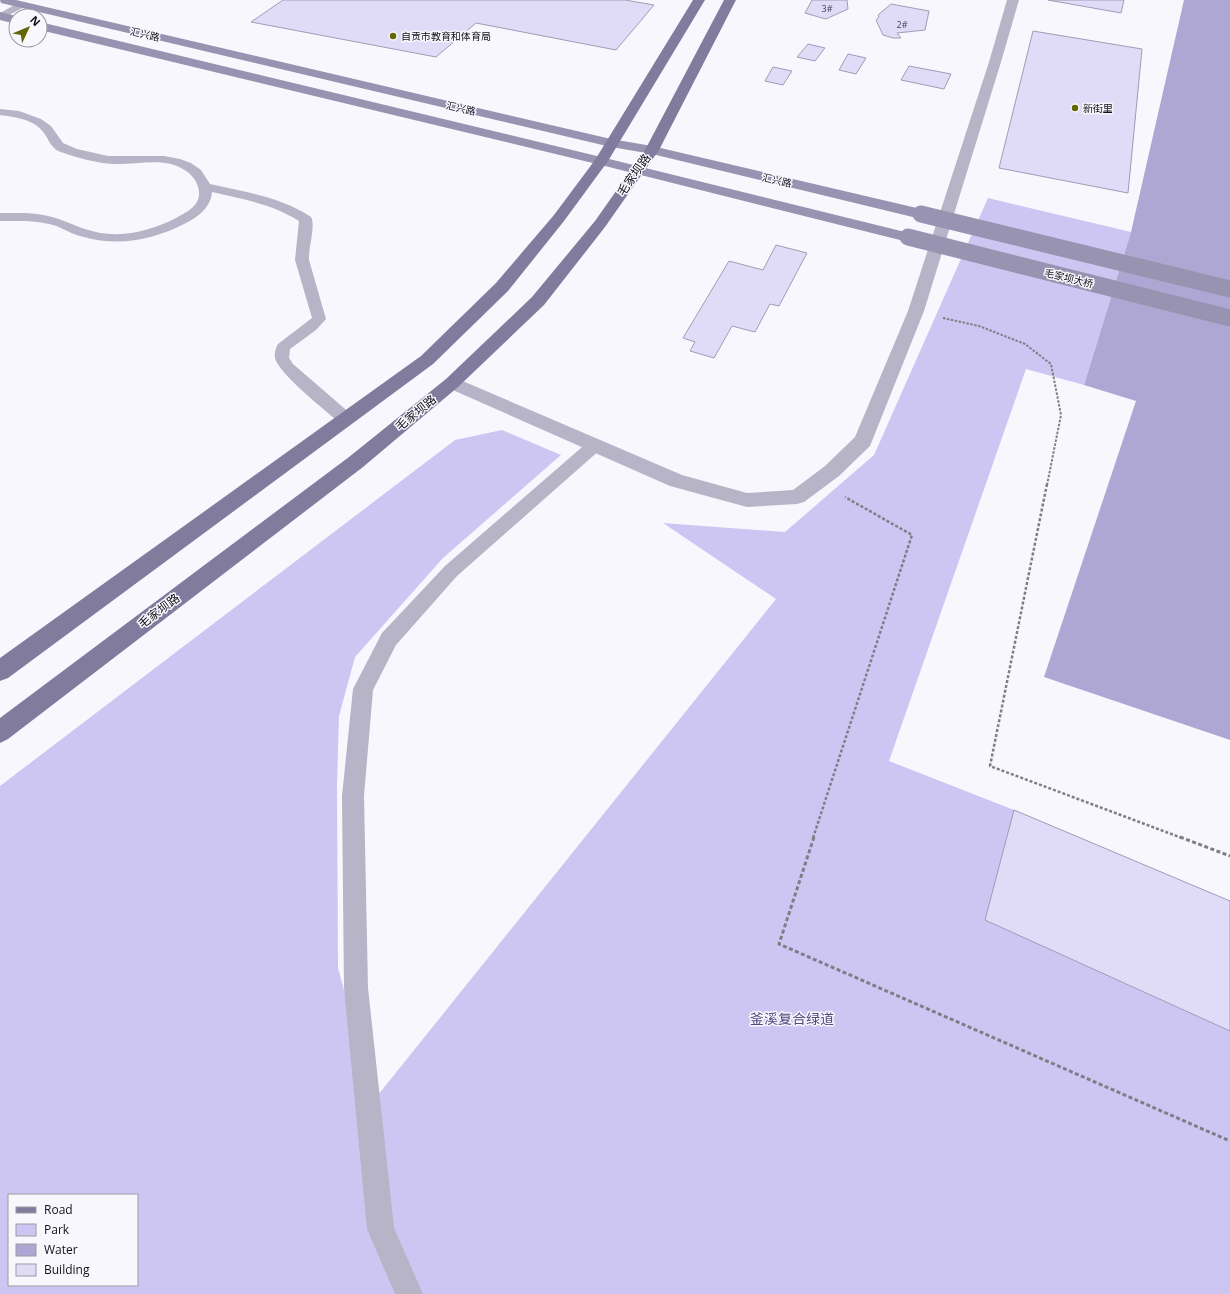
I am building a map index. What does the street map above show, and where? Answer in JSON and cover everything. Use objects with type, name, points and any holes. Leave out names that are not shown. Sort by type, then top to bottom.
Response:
[{"type":"main road","name":"汇兴路","points":[[1,0],[611,143],[652,150],[1230,289]]},
{"type":"main road","points":[[0,671],[427,360],[502,287],[559,218],[601,161],[699,0]]},
{"type":"main road","name":"毛家坝路","points":[[0,732],[356,462],[452,383],[538,301],[600,224],[652,150],[730,0]]},
{"type":"main road","name":"汇兴路","points":[[48,28],[601,161],[908,237]]},
{"type":"main road","name":"毛家坝大桥","points":[[908,237],[1230,318]]},
{"type":"street","points":[[452,383],[677,481],[746,500],[797,497],[832,471],[863,441],[916,311],[995,62],[1013,0]]},
{"type":"lane","points":[[0,16],[20,5]]},
{"type":"lane","points":[[0,112],[20,114],[40,123],[47,129],[53,142],[57,146],[66,150],[114,160],[158,158],[173,160],[187,166],[199,174],[205,187],[205,199],[195,213],[173,224],[144,235],[108,238],[84,233],[55,221],[30,216],[0,217]]},
{"type":"lane","points":[[205,187],[283,206],[296,212],[306,220],[302,259],[319,319],[313,326],[291,338],[283,347],[282,358],[288,368],[346,419]]},
{"type":"lane","points":[[409,1294],[381,1229],[356,988],[353,796],[363,688],[389,639],[451,570],[595,445]]},
{"type":"path","points":[[916,311],[978,326],[1025,344],[1051,364],[1061,415],[990,766],[1230,856]]},
{"type":"path","points":[[817,481],[912,535],[779,944],[1230,1141]]},
{"type":"green space","name":"釜溪复合绿道","points":[[988,198],[1131,232],[1084,385],[1026,369],[889,761],[1014,810],[1230,901],[1230,1294],[0,1294],[0,786],[455,440],[502,430],[561,455],[443,558],[355,657],[339,716],[337,784],[338,968],[374,1100],[776,599],[663,523],[785,532],[874,455]]},
{"type":"water","points":[[1184,0],[1230,0],[1230,740],[1044,677],[1136,401],[1084,385],[1131,232]]},
{"type":"building","name":"自贡市教育和体育局","points":[[283,0],[625,0],[654,5],[616,50],[476,23],[436,57],[251,22]]},
{"type":"building","points":[[812,0],[847,0],[848,9],[826,19],[822,18],[805,13]]},
{"type":"building","points":[[1048,0],[1124,0],[1121,13]]},
{"type":"building","points":[[891,4],[929,11],[925,30],[897,33],[901,38],[893,38],[883,35],[876,20],[879,17],[878,15]]},
{"type":"building","name":"新街里","points":[[1033,31],[1142,49],[1128,193],[999,168]]},
{"type":"building","points":[[808,44],[825,48],[815,61],[797,57]]},
{"type":"building","points":[[848,54],[866,58],[856,74],[839,70]]},
{"type":"building","points":[[909,66],[951,74],[944,89],[901,80]]},
{"type":"building","points":[[773,67],[792,71],[783,85],[765,81]]},
{"type":"building","points":[[776,245],[807,253],[779,306],[770,304],[755,332],[732,326],[714,358],[690,351],[695,342],[683,338],[729,261],[763,270]]},
{"type":"building","points":[[1014,810],[1230,901],[1230,1031],[985,920]]},
{"type":"place","name":"自贡市教育和体育局","points":[[393,36]]},
{"type":"place","name":"新街里","points":[[1075,108]]}]
